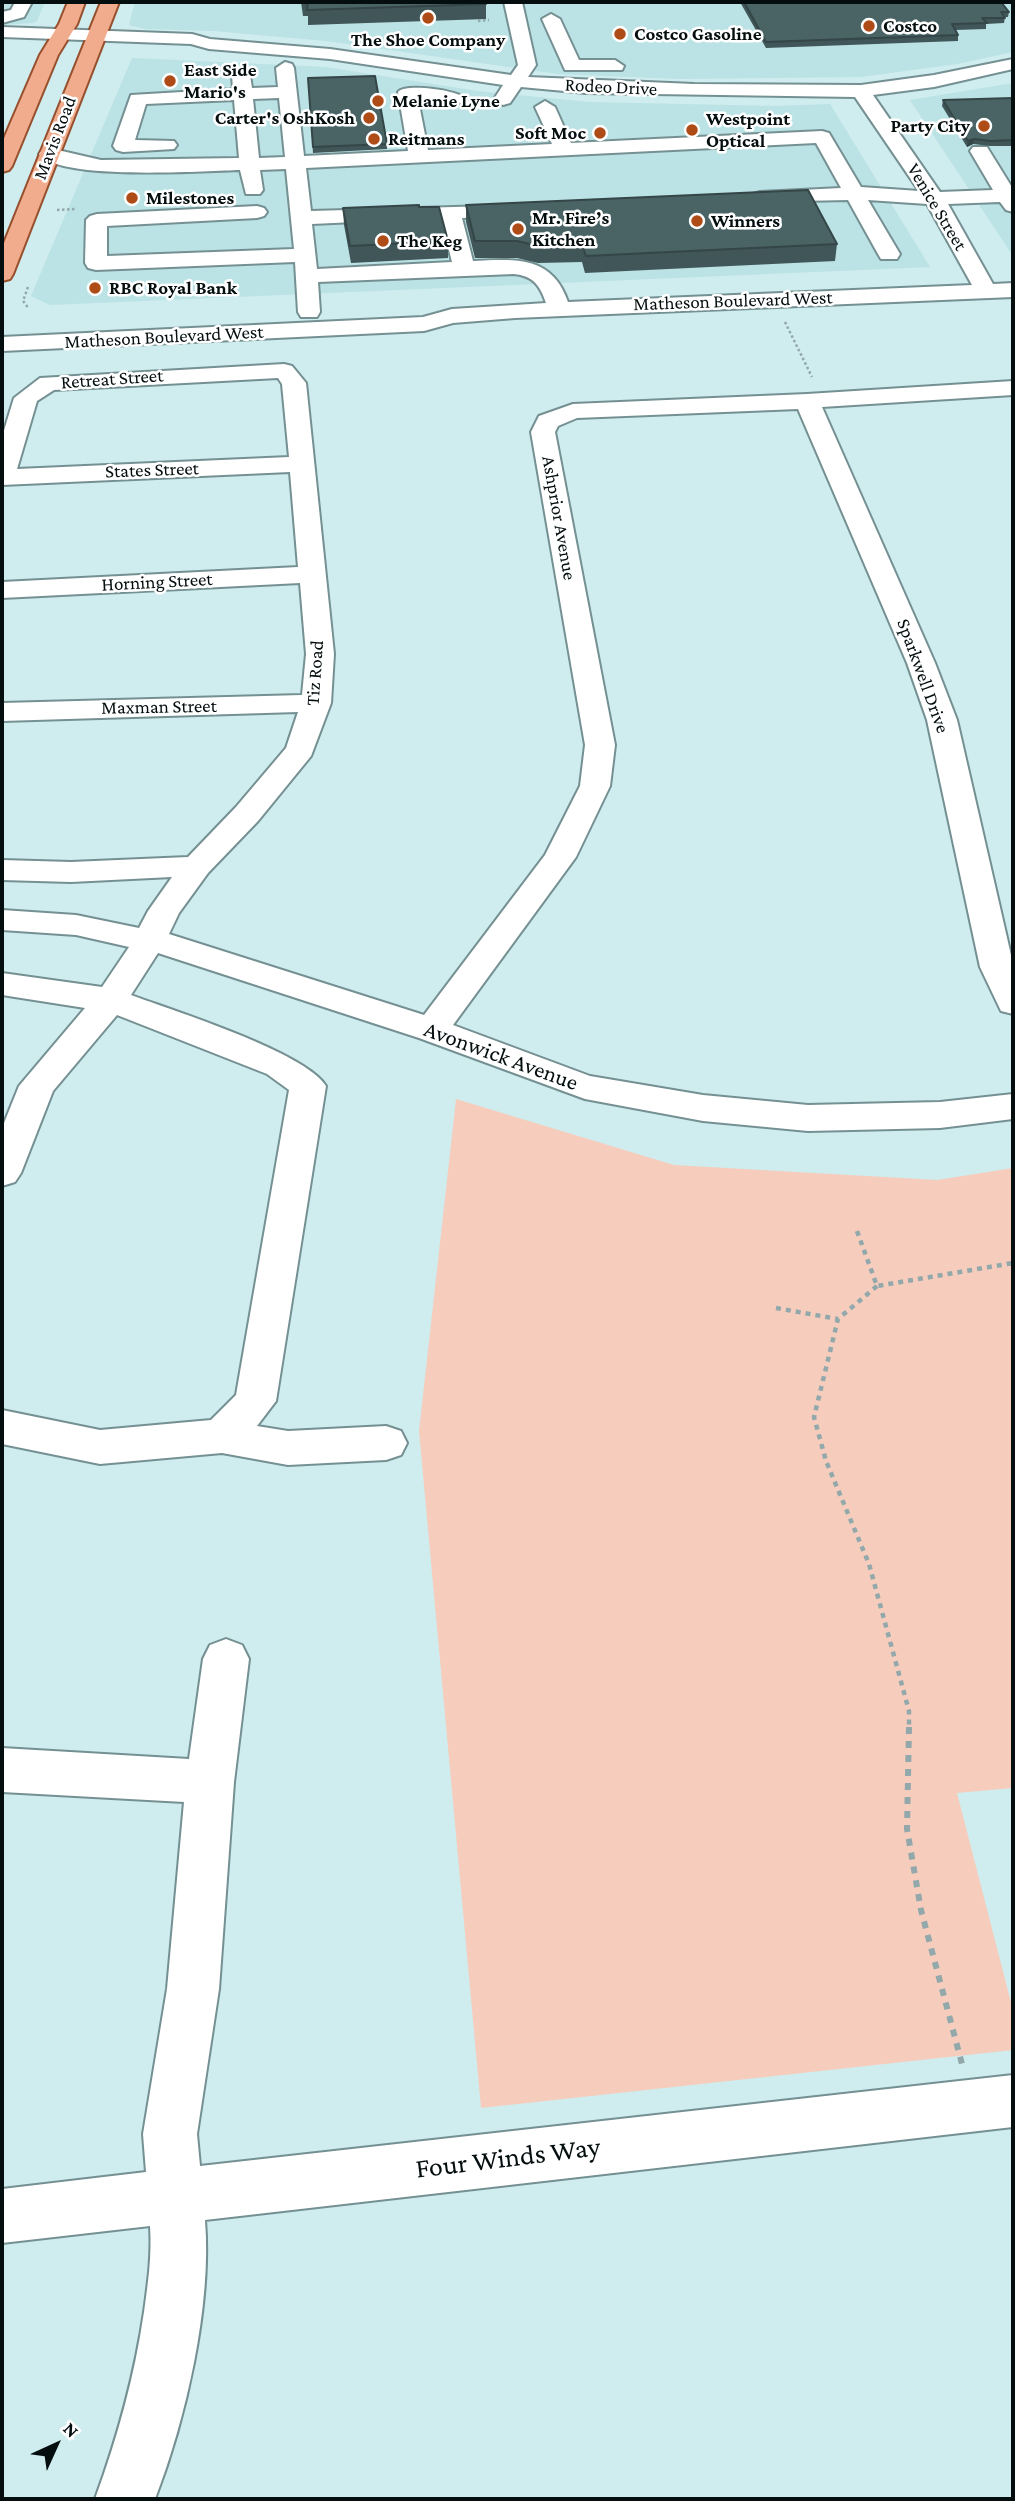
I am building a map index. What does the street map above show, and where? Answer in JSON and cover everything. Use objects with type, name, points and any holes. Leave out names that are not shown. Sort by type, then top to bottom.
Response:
[{"type":"main road","name":"Mavis Road","points":[[4,157],[76,2]]},
{"type":"main road","name":"Mavis Road","points":[[2,274],[110,2]]},
{"type":"street","points":[[2,18],[18,13],[23,2]]},
{"type":"street","points":[[489,102],[527,65],[513,2]]},
{"type":"street","points":[[551,19],[572,66],[628,65]]},
{"type":"street","points":[[2,32],[59,39]]},
{"type":"street","points":[[2,42],[59,39]]},
{"type":"street","name":"Rodeo Drive","points":[[59,39],[188,46],[284,40],[513,81],[627,88],[862,91],[934,81],[1013,64]]},
{"type":"street","points":[[284,40],[309,312]]},
{"type":"street","points":[[192,145],[123,146],[138,99],[242,84],[288,92]]},
{"type":"street","points":[[242,84],[247,110],[245,157],[265,266]]},
{"type":"street","name":"Venice Street","points":[[862,91],[933,198],[986,290]]},
{"type":"street","points":[[419,156],[407,92],[545,107],[572,106]]},
{"type":"street","points":[[545,107],[564,149]]},
{"type":"street","points":[[49,154],[78,163],[101,166],[245,157],[296,162],[822,137],[889,254]]},
{"type":"street","points":[[980,151],[1011,199]]},
{"type":"street","points":[[205,215],[204,175],[245,157]]},
{"type":"street","points":[[37,184],[101,166]]},
{"type":"street","points":[[744,198],[856,193],[1011,199]]},
{"type":"street","points":[[302,218],[535,208]]},
{"type":"street","points":[[257,212],[97,220],[96,263],[524,269],[542,275],[552,288],[559,309]]},
{"type":"street","points":[[450,212],[464,268]]},
{"type":"street","name":"Matheson Boulevard West","points":[[2,344],[424,324],[452,316],[559,309],[1013,290]]},
{"type":"street","name":"Matheson Boulevard West","points":[[2,327],[408,308],[452,316]]},
{"type":"street","points":[[225,335],[270,341],[286,362],[314,339],[374,326]]},
{"type":"street","name":"Tiz Road","points":[[2,1173],[37,1086],[111,1000],[149,942],[164,911],[197,866],[247,814],[300,750],[316,703],[320,654],[294,383],[286,362]]},
{"type":"street","name":"Retreat Street","points":[[2,477],[26,398],[48,383],[286,362]]},
{"type":"street","name":"Ashprior Avenue","points":[[431,1030],[560,858],[595,786],[600,745],[543,432],[548,421],[573,411],[815,401],[1013,388]]},
{"type":"street","name":"Sparkwell Drive","points":[[815,401],[942,720],[997,967],[1013,1003]]},
{"type":"street","name":"States Street","points":[[2,477],[302,464]]},
{"type":"street","name":"Horning Street","points":[[2,590],[312,574]]},
{"type":"street","name":"Maxman Street","points":[[2,712],[316,703]]},
{"type":"street","points":[[2,870],[71,872],[197,866]]},
{"type":"street","name":"Avonwick Avenue","points":[[2,920],[76,925],[173,946],[431,1030],[585,1087],[703,1108],[808,1118],[940,1115],[1013,1107]]},
{"type":"street","points":[[2,984],[111,1000],[279,1065],[308,1086],[255,1401],[222,1436]]},
{"type":"street","points":[[2,1427],[100,1447],[222,1436],[288,1448],[386,1443]]},
{"type":"street","points":[[125,2499],[138,2466],[163,2375],[180,2255],[170,2134],[193,1989],[210,1782],[226,1659]]},
{"type":"street","points":[[2,1770],[210,1782]]},
{"type":"street","name":"Four Winds Way","points":[[2,2216],[993,2103]]},
{"type":"path","points":[[478,21],[490,20]]},
{"type":"path","points":[[774,299],[815,401]]},
{"type":"path","points":[[857,1231],[877,1286]]},
{"type":"path","points":[[993,2103],[921,1910],[910,1843],[909,1711],[869,1564],[826,1461],[814,1417],[838,1319],[877,1286],[1013,1263]]},
{"type":"path","points":[[776,1308],[838,1319]]},
{"type":"shaded area","points":[[2,2],[45,2],[37,21],[2,25]]},
{"type":"shaded area","points":[[135,2],[1013,2],[1013,52],[957,64],[861,77],[679,79],[558,74],[326,41],[214,31],[145,29],[129,25]]},
{"type":"shaded area","points":[[132,58],[326,67],[477,91],[589,102],[775,106],[830,104],[930,267],[50,305],[31,296]]},
{"type":"shaded area","points":[[1013,83],[1013,256],[910,100]]},
{"type":"shaded area","points":[[456,1099],[674,1165],[937,1180],[1013,1168],[1013,1788],[957,1793],[1013,2010],[1013,2050],[481,2108],[419,1431]]},
{"type":"building","points":[[308,2],[486,2],[486,4],[307,10]]},
{"type":"building","name":"Costco","points":[[744,2],[1001,2],[1009,12],[1001,12],[1005,18],[982,18],[987,23],[952,24],[958,35],[766,42]]},
{"type":"building","points":[[375,76],[387,144],[313,147],[308,78]]},
{"type":"building","name":"Party City","points":[[1013,98],[1013,140],[991,141],[968,141],[943,100]]},
{"type":"building","points":[[808,190],[837,244],[586,256],[582,245],[538,246],[517,241],[475,241],[466,205]]},
{"type":"building","points":[[419,205],[439,207],[448,241],[350,246],[343,208]]},
{"type":"place","name":"The Shoe Company","points":[[428,18]]},
{"type":"place","name":"Costco","points":[[869,26]]},
{"type":"place","name":"Costco Gasoline","points":[[620,34]]},
{"type":"place","name":"East Side Mario's","points":[[170,81]]},
{"type":"place","name":"Melanie Lyne","points":[[378,101]]},
{"type":"place","name":"Carter's OshKosh","points":[[369,118]]},
{"type":"place","name":"Party City","points":[[984,126]]},
{"type":"place","name":"Westpoint Optical","points":[[692,130]]},
{"type":"place","name":"Soft Moc","points":[[600,133]]},
{"type":"place","name":"Reitmans","points":[[374,139]]},
{"type":"place","name":"Milestones","points":[[132,198]]},
{"type":"place","name":"Winners","points":[[697,221]]},
{"type":"place","name":"Mr. Fire’s Kitchen","points":[[518,229]]},
{"type":"place","name":"The Keg","points":[[383,241]]},
{"type":"place","name":"RBC Royal Bank","points":[[95,288]]}]
